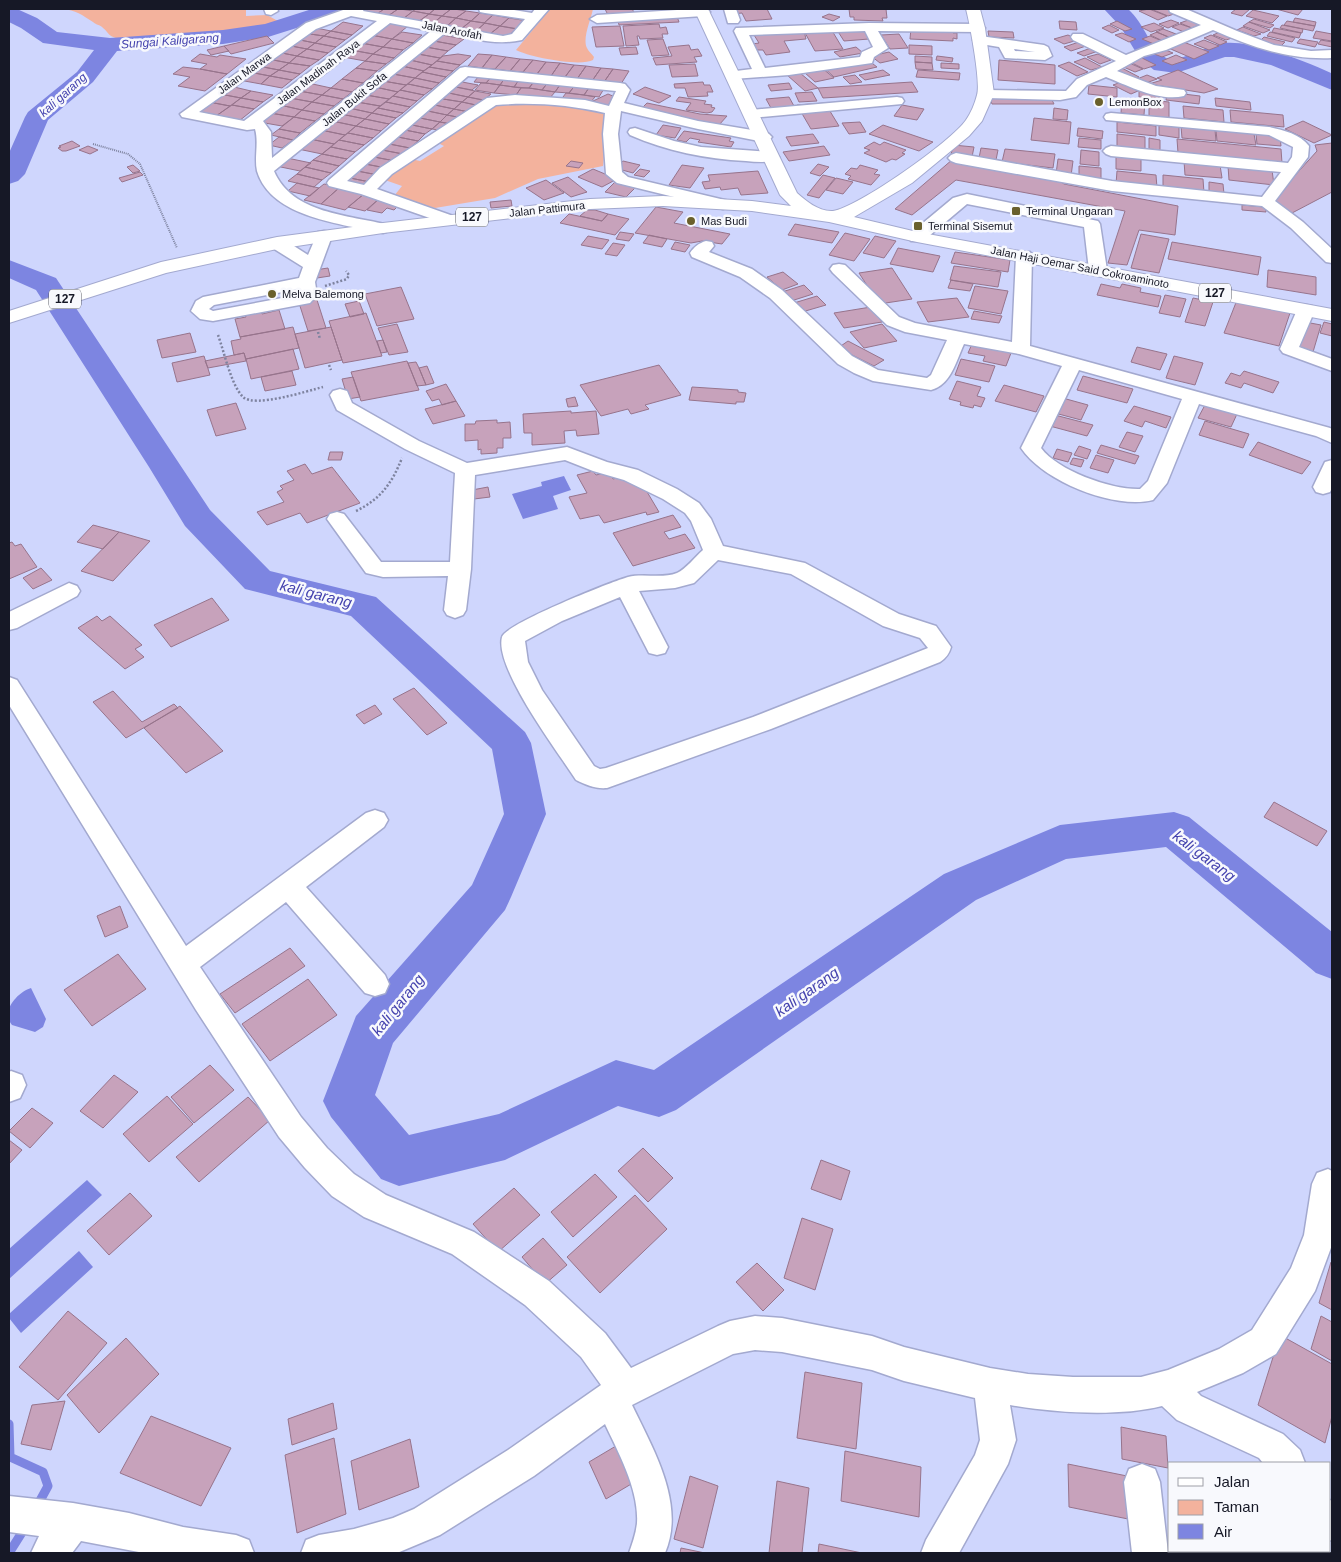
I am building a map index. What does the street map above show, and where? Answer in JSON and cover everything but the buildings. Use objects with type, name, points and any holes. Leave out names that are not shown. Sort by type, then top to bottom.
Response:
[{"type":"main road","points":[[702,10],[751,114],[764,137],[789,195],[803,208],[829,217],[850,212],[906,179],[963,133],[974,121],[986,94],[979,34],[973,9]]},
{"type":"main road","points":[[752,206],[775,204],[785,200],[789,195]]},
{"type":"main road","name":"Jalan Pattimura","points":[[9,317],[183,262],[277,243],[383,228],[617,202],[663,201],[752,206],[829,217]]},
{"type":"main road","name":"Jalan Haji Oemar Said Cokroaminoto","points":[[829,217],[917,237],[1332,315]]},
{"type":"street","points":[[486,9],[538,13]]},
{"type":"street","points":[[1175,9],[1236,36],[1276,49],[1309,55],[1332,54]]},
{"type":"street","name":"Jalan Arofah","points":[[354,10],[509,40],[516,37],[538,13]]},
{"type":"street","name":"Jalan Marwa","points":[[247,126],[187,114],[311,26],[354,10]]},
{"type":"street","points":[[598,19],[702,10]]},
{"type":"street","points":[[899,12],[902,27]]},
{"type":"street","name":"Jalan Madinah Raya","points":[[247,126],[389,18]]},
{"type":"street","points":[[986,94],[1060,96],[1071,94],[1076,90],[1077,85],[1106,72],[1139,53],[1214,25]]},
{"type":"street","points":[[733,75],[789,71],[867,60],[867,55],[881,48],[870,27]]},
{"type":"street","points":[[760,72],[742,31],[902,27],[979,34],[1005,44]]},
{"type":"street","name":"Jalan Bukit Sofa","points":[[266,171],[443,28]]},
{"type":"street","points":[[1078,37],[1125,60]]},
{"type":"street","points":[[450,220],[367,191],[335,183],[465,71],[620,86],[623,90],[615,108],[611,155],[614,174],[623,180],[723,204]]},
{"type":"street","points":[[1106,72],[1154,90],[1179,93]]},
{"type":"street","points":[[1110,98],[1112,186]]},
{"type":"street","points":[[367,191],[386,171],[492,101],[525,99],[615,108],[764,137]]},
{"type":"street","points":[[751,114],[897,101]]},
{"type":"street","points":[[1111,117],[1279,133],[1301,146],[1300,157],[1266,202]]},
{"type":"street","points":[[247,126],[258,124],[263,129],[266,143],[266,171],[274,191],[287,202],[306,210],[383,228]]},
{"type":"street","points":[[635,132],[662,144],[710,155],[771,157]]},
{"type":"street","points":[[1111,152],[1292,168]]},
{"type":"street","points":[[956,158],[1112,186],[1266,202],[1297,224],[1332,258]]},
{"type":"street","points":[[917,237],[959,201],[967,199],[1092,224],[1098,270]]},
{"type":"street","points":[[306,285],[209,300],[202,305],[200,311],[206,315],[213,316],[296,302],[308,294],[306,285],[311,264],[324,236]]},
{"type":"street","points":[[277,243],[311,264]]},
{"type":"street","points":[[706,246],[698,253],[746,273],[776,294],[845,360],[873,374],[931,384],[939,378],[958,337]]},
{"type":"street","points":[[1021,349],[1024,256]]},
{"type":"street","points":[[839,269],[893,321],[911,328],[1021,349],[1323,432],[1332,437]]},
{"type":"street","points":[[1306,310],[1289,349],[1332,365]]},
{"type":"street","points":[[1072,364],[1030,448],[1033,454],[1044,462],[1072,478],[1119,494],[1146,495],[1157,483],[1193,396]]},
{"type":"street","points":[[334,391],[344,406],[408,443],[465,470],[567,454],[600,467],[631,475],[682,500],[692,508],[701,519],[714,552]]},
{"type":"street","points":[[1322,487],[1332,466]]},
{"type":"street","points":[[455,610],[460,569],[465,470]]},
{"type":"street","points":[[337,519],[374,568],[383,570],[460,569]]},
{"type":"street","points":[[714,552],[784,564],[812,575],[891,620],[928,632],[938,642],[940,647],[938,652],[762,723],[606,778],[598,779],[585,773],[532,694],[516,662],[513,636],[536,623],[583,602],[631,584],[675,581],[686,578],[714,552]]},
{"type":"street","points":[[626,587],[657,647]]},
{"type":"street","points":[[9,622],[69,591]]},
{"type":"street","points":[[9,686],[17,715],[290,1127],[343,1185],[375,1206],[463,1244],[537,1293],[593,1345],[618,1394],[652,1496],[656,1522],[652,1542],[647,1553]]},
{"type":"street","points":[[183,964],[375,820]]},
{"type":"street","points":[[288,885],[375,984]]},
{"type":"street","points":[[319,1553],[362,1545],[394,1536],[426,1522],[521,1463],[618,1394],[730,1338],[755,1333],[782,1336],[872,1353],[904,1364],[990,1385],[1028,1390],[1097,1395],[1141,1394],[1168,1387],[1231,1361],[1264,1342],[1303,1279],[1320,1235],[1328,1184]]},
{"type":"street","points":[[939,1553],[990,1464],[998,1440],[990,1385]]},
{"type":"street","points":[[1168,1387],[1189,1408],[1271,1446],[1286,1462]]},
{"type":"street","points":[[1142,1482],[1150,1553]]},
{"type":"street","points":[[9,1514],[57,1531],[129,1531],[182,1546],[236,1553]]},
{"type":"path","points":[[93,144],[128,154],[140,164],[183,262]]},
{"type":"path","points":[[306,285],[344,282],[348,279],[349,275],[346,271]]},
{"type":"path","points":[[318,332],[320,339]]},
{"type":"path","points":[[218,335],[237,389],[242,396],[249,400],[265,400],[334,391]]},
{"type":"path","points":[[329,365],[332,370]]},
{"type":"path","points":[[337,519],[372,505],[380,498],[388,487],[408,443]]},
{"type":"green space","points":[[62,9],[246,9],[246,16],[267,15],[276,20],[282,20],[269,25],[224,35],[170,41],[124,40],[111,36],[102,27],[82,15],[71,10]]},
{"type":"green space","points":[[550,9],[593,9],[587,29],[586,44],[594,57],[593,60],[566,62],[532,56],[516,50]]},
{"type":"green space","points":[[514,99],[605,112],[608,117],[603,166],[538,179],[495,198],[435,208],[394,196],[402,186],[385,180],[411,159],[420,161],[444,146],[436,142],[480,112],[487,112],[500,103]]},
{"type":"water","points":[[564,476],[571,490],[553,496],[558,509],[523,519],[512,494],[542,486],[541,482]]},
{"type":"water","points":[[31,988],[46,1019],[43,1027],[35,1032],[12,1025],[8,1014],[9,1008],[16,998]]},
{"type":"water","points":[[87,1180],[102,1195],[9,1279],[9,1249]]},
{"type":"water","points":[[79,1251],[93,1267],[21,1333],[9,1318],[9,1314]]},
{"type":"waterway","name":"Sungai Kaligarang","points":[[110,45],[223,37],[268,30],[333,9]]},
{"type":"waterway","name":"Sungai Kaligarang","points":[[1115,9],[1129,23],[1148,55],[1162,65],[1176,66],[1224,50],[1234,50],[1279,60],[1332,83]]},
{"type":"waterway","name":"Sungai Kaligarang","points":[[9,14],[29,23],[51,38],[110,45]]},
{"type":"waterway","name":"kali garang","points":[[9,176],[12,174],[37,117],[85,77],[110,45]]},
{"type":"waterway","name":"kali garang","points":[[9,268],[46,284],[166,467],[197,518],[258,580],[363,606],[511,743],[525,814],[489,897],[373,1031],[348,1101],[399,1162],[505,1136],[616,1083],[659,1094],[960,887],[1060,842],[1174,829],[1332,959]]},
{"type":"waterway","points":[[9,1424],[10,1457],[43,1472],[48,1486],[36,1508]]},
{"type":"waterway","points":[[9,1553],[26,1526]]},
{"type":"place","name":"LemonBox","points":[[1099,102]]},
{"type":"place","name":"Terminal Ungaran","points":[[1016,211]]},
{"type":"place","name":"Mas Budi","points":[[691,221]]},
{"type":"place","name":"Terminal Sisemut","points":[[918,226]]},
{"type":"place","name":"Melva Balemong","points":[[272,294]]}]
